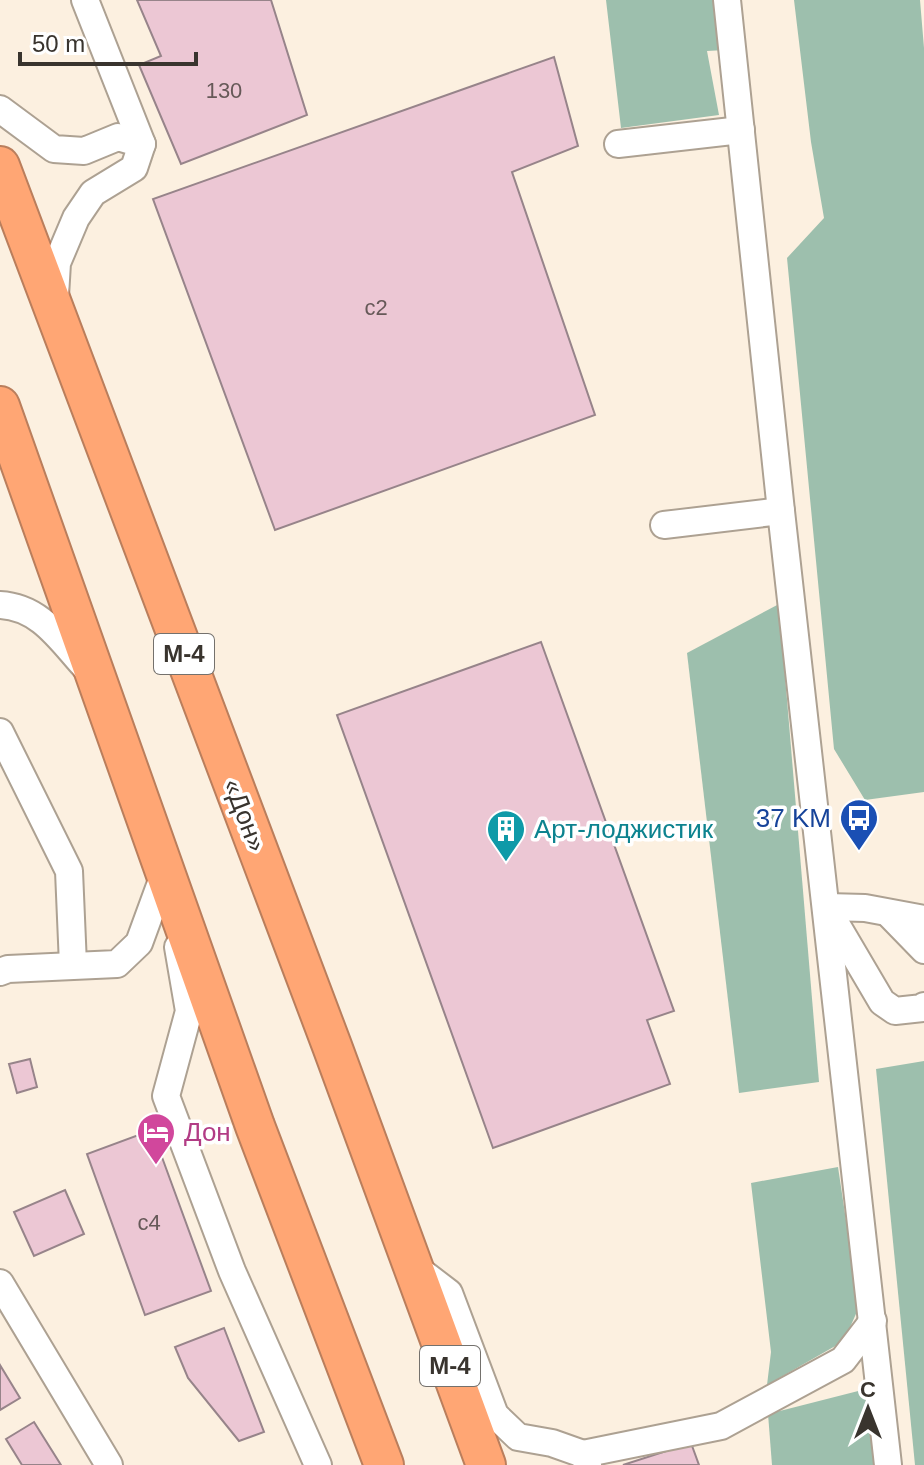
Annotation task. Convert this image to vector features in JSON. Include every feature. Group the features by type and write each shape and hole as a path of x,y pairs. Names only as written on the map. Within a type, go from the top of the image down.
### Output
{"highway":[{"name":"«Дон»","path":"0,166 415,1267 486,1465"},
{"path":"0,406 255,1126 384,1465"}],"street":[{"path":"54,309 57,263 76,218 93,193 134,168 142,144 85,0"},
{"path":"727,0 888,1465"},
{"path":"0,109 54,149 84,151 118,137 142,144"},
{"path":"618,144 741,130"},
{"path":"664,525 781,511"},
{"path":"0,605 14,606 38,616 96,678"},
{"path":"0,732 69,871 73,965"},
{"path":"3,964 117,964 139,943 165,872"},
{"path":"165,872 189,1011 166,1096 232,1271 318,1465"},
{"path":"827,907 865,908 924,919"},
{"path":"827,907 882,1002 895,1011 924,1006"},
{"path":"889,914 924,950"},
{"path":"415,1267 449,1293 495,1415 518,1437 552,1443 585,1460 721,1426 843,1360 873,1321"},
{"path":"0,1283 109,1465"}],"green space":[{"path":"606,0 719,0 725,50 707,51 719,115 621,128"},
{"path":"794,0 920,0 924,48 924,792 865,800 834,749 787,258 824,218 811,142"},
{"path":"779,604 819,1082 739,1093 687,653"},
{"path":"924,1061 924,1465 915,1465 876,1069"},
{"path":"838,1167 859,1307 844,1341 767,1385 771,1352 751,1183"},
{"path":"866,1389 876,1465 772,1465 768,1414"}],"building":[{"path":"137,0 271,0 307,115 181,164 139,65 161,56"},
{"path":"554,57 578,146 512,172 595,415 275,530 153,199"},
{"name":"Арт-лоджистик","path":"541,642 674,1011 647,1020 670,1084 493,1148 337,715"},
{"path":"30,1059 37,1087 17,1093 9,1064"},
{"path":"152,1130 211,1291 145,1315 87,1154"},
{"path":"65,1190 84,1234 34,1256 14,1212"},
{"path":"224,1328 264,1432 239,1441 188,1378 175,1347"},
{"path":"0,1365 20,1398 0,1410"},
{"path":"34,1422 61,1465 22,1465 6,1439"},
{"path":"691,1443 699,1465 623,1465"}],"place":[{"name":"37 KM","path":"859,852"},
{"name":"Арт-лоджистик","path":"506,863"},
{"name":"Дон","path":"156,1166"}]}
